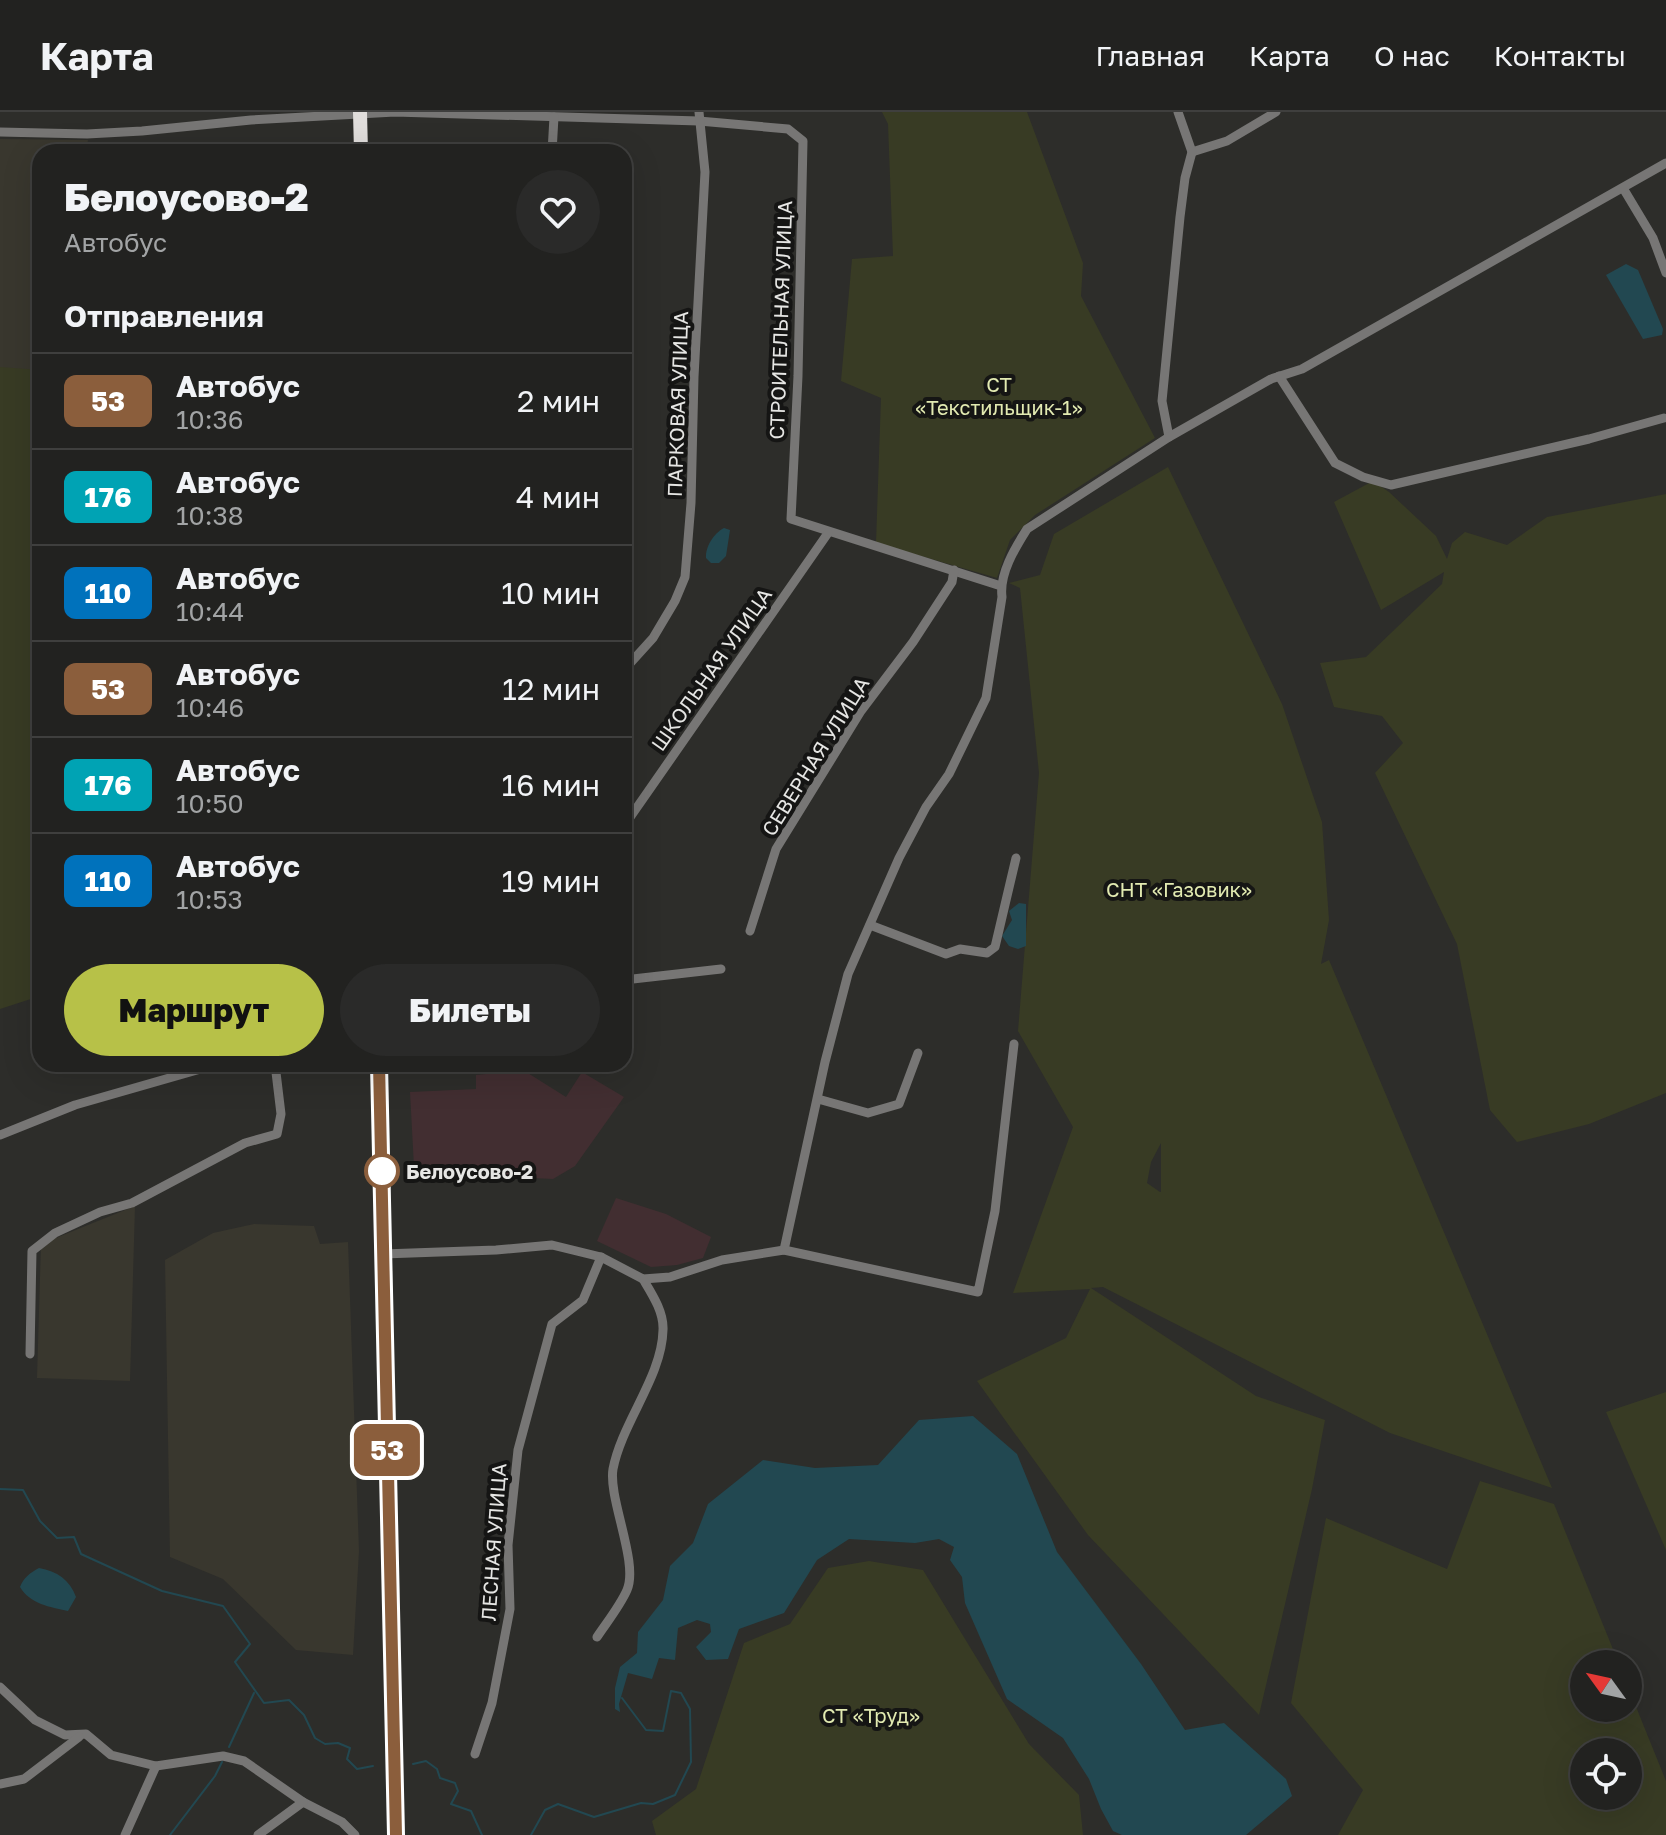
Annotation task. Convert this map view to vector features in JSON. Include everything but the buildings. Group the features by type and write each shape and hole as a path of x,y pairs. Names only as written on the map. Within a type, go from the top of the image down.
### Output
{"highway":[{"path":"360,112 361,144"},
{"path":"379,1072 396,1835"}],"street":[{"path":"0,132 87,134 142,131 360,112 554,117 699,116"},
{"path":"1169,437 1162,401 1180,217 1192,152 1178,112"},
{"path":"1192,152 1227,141 1276,112"},
{"name":"СТРОИТЕЛЬНАЯ УЛИЦА","path":"699,116 788,129 803,141 798,376 791,519 828,533"},
{"name":"ПАРКОВАЯ УЛИЦА","path":"632,661 653,638 685,577 705,172 699,116"},
{"path":"552,144 554,117"},
{"path":"784,1250 825,1062 848,974 899,858 926,807 949,774 986,698 1002,597 1001,586 1014,549 1027,529 1169,437 1279,376 1313,363 1666,163"},
{"path":"1623,188 1653,238 1665,268"},
{"path":"1279,376 1335,463 1363,477 1391,485 1589,439 1664,418"},
{"path":"828,533 1001,586"},
{"name":"ШКОЛЬНАЯ УЛИЦА","path":"632,815 828,533"},
{"name":"СЕВЕРНАЯ УЛИЦА","path":"750,931 776,849 861,711 913,642 952,582 954,570"},
{"path":"870,925 946,954 960,949 987,953 995,947 1016,858"},
{"path":"632,979 721,969"},
{"path":"383,1254 552,1245 601,1257 643,1279 670,1277 722,1260 784,1250 978,1292 995,1211 1014,1044"},
{"path":"818,1099 868,1113 899,1104 918,1053"},
{"path":"0,1135 75,1105 190,1072"},
{"path":"30,1354 32,1251 55,1233 100,1212 147,1196 245,1143 277,1134 281,1114 276,1072"},
{"name":"ЛЕСНАЯ УЛИЦА","path":"475,1754 492,1703 510,1609 508,1545 518,1450 552,1324 583,1300 601,1257"},
{"path":"597,1637 629,1588 627,1550 613,1471 636,1406 654,1370 663,1329 657,1303 643,1279"},
{"path":"0,1687 35,1720 65,1735 86,1734 111,1755 156,1766 223,1756 244,1761 303,1802 342,1822 355,1835"},
{"path":"0,1784 24,1779 72,1741 86,1734"},
{"path":"125,1835 156,1766"},
{"path":"258,1835 303,1802"}],"shaded area":[{"path":"0,139 88,140 87,144 32,144 32,371 0,369"},
{"path":"526,1072 566,1097 582,1072 624,1097 575,1166 553,1179 490,1176 482,1168 414,1167 410,1092 476,1089 476,1075"},
{"path":"616,1198 666,1214 711,1237 703,1258 677,1265 651,1267 597,1241"},
{"path":"135,1206 130,1381 37,1378 41,1244"},
{"path":"254,1224 314,1226 320,1244 348,1242 359,1551 353,1655 296,1650 223,1579 170,1557 165,1260 213,1233"}],"green space":[{"name":"СТ «Текстильщик-1»","path":"882,112 1027,112 1083,263 1081,296 1155,438 1035,515 1010,540 997,578 876,543 881,398 841,381 852,259 893,256 888,124"},
{"path":"0,367 32,369 32,999 0,1009"},
{"name":"СНТ «Газовик»","path":"1168,467 1282,704 1322,822 1329,920 1321,964 1329,960 1552,1488 1390,1433 1103,1287 1091,1288 1256,1396 1325,1420 1259,1715 1088,1535 977,1381 1066,1338 1090,1289 1013,1293 1073,1127 1018,1031 1039,773 1020,588 1009,583 1040,575 1054,534","holes":["1161,1143 1161,1192 1147,1183 1151,1162"]},
{"path":"1373,481 1436,536 1447,559 1452,543 1465,532 1507,545 1547,517 1666,494 1666,1093 1589,1124 1517,1142 1490,1110 1457,944 1375,773 1403,743 1382,716 1334,707 1320,663 1366,657 1442,584 1444,572 1381,610 1334,502"},
{"path":"1666,1392 1666,1550 1606,1412"},
{"path":"1480,1481 1554,1504 1613,1650 1570,1650 1570,1722 1642,1722 1666,1781 1666,1835 1338,1835 1363,1790 1291,1703 1326,1518 1447,1569"},
{"name":"СТ «Труд»","path":"869,1561 923,1570 1029,1744 1079,1795 1083,1835 656,1835 652,1821 696,1789 744,1643 790,1624 828,1568"}],"water":[{"path":"1626,264 1638,270 1663,329 1662,335 1643,339 1606,275"},
{"path":"724,528 730,530 726,556 719,563 711,563 706,558 707,549"},
{"path":"1019,903 1026,904 1026,946 1018,949 1009,946 1002,936 1012,920 1009,911"},
{"path":"973,1416 1017,1454 1057,1552 1141,1664 1185,1730 1224,1723 1286,1779 1292,1796 1246,1835 1122,1835 1113,1831 1089,1779 1063,1738 1007,1699 965,1603 962,1577 950,1560 954,1547 939,1539 915,1543 849,1539 817,1560 784,1613 739,1629 728,1659 706,1660 696,1647 711,1632 710,1624 697,1620 678,1628 675,1660 659,1658 652,1679 628,1673 619,1704 620,1712 615,1709 615,1688 620,1667 637,1653 638,1632 663,1600 670,1566 693,1543 708,1504 763,1460 815,1468 878,1465 919,1420"},
{"path":"39,1568 52,1571 70,1586 76,1597 68,1611 35,1601 24,1593 20,1587 23,1581"}],"waterway":[{"path":"0,1489 23,1490 40,1521 57,1538 74,1537 81,1554 162,1591 223,1606 250,1644 235,1662 264,1703 289,1700 304,1715 315,1738 325,1744 338,1743 350,1748 347,1759 357,1769 373,1766"},
{"path":"531,1835 545,1810 558,1804 594,1817 641,1803 653,1804 675,1795 691,1762 690,1709 681,1693 671,1691 663,1731 646,1730 622,1698"},
{"path":"229,1747 254,1693"},
{"path":"413,1764 426,1761 437,1769 440,1778 455,1783 458,1791 451,1804 471,1811 482,1835"},
{"path":"170,1835 215,1776 222,1762"}],"bus line":[{"name":"53","path":"379,1072 396,1835"}],"place":[{"name":"Белоусово-2","path":"382,1171"}]}
